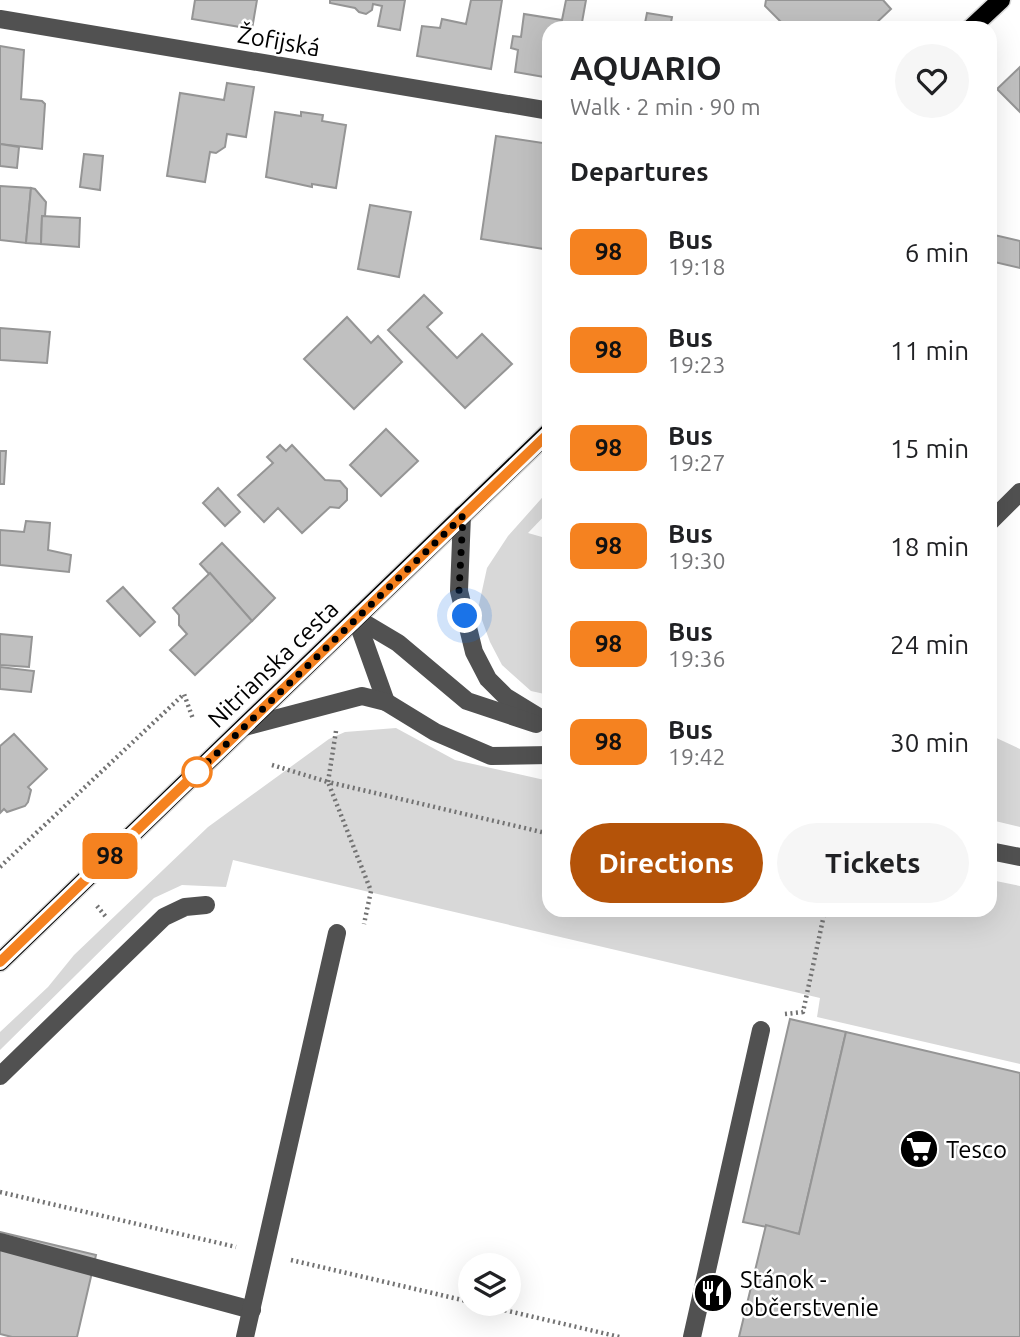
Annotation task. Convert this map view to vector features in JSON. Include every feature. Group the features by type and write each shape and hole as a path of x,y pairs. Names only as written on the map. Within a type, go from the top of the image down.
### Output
{"main road":[{"path":"978,21 1001,0"},
{"name":"Nitrianska cesta","path":"0,962 542,440"}],"street":[{"name":"Žofijská","path":"0,19 542,110"},
{"path":"997,515 1020,492"},
{"path":"463,516 459,591 474,652 488,679 506,697 542,721"},
{"path":"356,618 386,702"},
{"path":"356,618 398,643 467,701 542,724"},
{"path":"244,727 362,696 386,702 435,732 491,756 542,755"},
{"path":"997,852 1020,857"},
{"path":"0,1076 164,916 185,907 206,905"},
{"path":"245,1337 337,933"},
{"path":"692,1337 761,1030"},
{"path":"0,1242 252,1310"}],"path":[{"path":"0,867 184,694 193,719"},
{"path":"337,726 328,782 371,891 363,927"},
{"path":"272,765 328,782 542,832"},
{"path":"785,1014 803,1012 823,917"},
{"path":"0,1192 237,1248"},
{"path":"288,1259 458,1299"},
{"path":"521,1314 620,1337"}],"shaded area":[{"path":"542,498 542,518 528,533 542,537 542,693 531,691 502,665 478,609 487,568 508,536"},
{"path":"396,728 455,760 542,779 542,917 997,917 997,881 1020,886 1020,1064 817,1017 820,998 233,860 226,887 182,885 154,898 0,1050 0,1032 48,987 74,955 208,827 329,739 345,732"},
{"path":"997,738 1020,749 1020,827 997,821"}],"building":[{"path":"195,0 257,0 252,29 192,19"},
{"path":"330,0 405,0 400,30 378,26 382,6 373,4 372,10 366,14 355,8 330,3"},
{"path":"471,0 502,0 491,69 417,56 422,26 440,28 442,19 466,24"},
{"path":"566,0 586,0 582,21 542,21 542,77 515,72 518,50 511,48 513,36 521,37 524,14 562,20"},
{"path":"766,0 883,0 891,9 878,21 780,21 765,6"},
{"path":"647,13 672,17 671,21 645,21"},
{"path":"0,46 24,50 21,99 42,101 45,104 42,149 0,144"},
{"path":"1020,67 1020,112 997,89"},
{"path":"227,83 254,87 246,137 227,134 225,147 216,153 210,152 205,182 167,176 180,93 224,100"},
{"path":"275,112 301,116 301,112 323,115 322,121 346,125 336,188 312,184 312,187 266,177"},
{"path":"496,136 542,143 542,249 481,239"},
{"path":"0,144 19,147 17,168 0,166"},
{"path":"84,154 103,156 100,190 80,187"},
{"path":"0,186 31,188 26,243 0,240"},
{"path":"31,188 46,202 45,216 42,216 41,244 26,243"},
{"path":"370,205 411,212 399,277 358,269"},
{"path":"42,216 80,218 79,247 41,244"},
{"path":"997,236 1020,241 1020,268 997,263"},
{"path":"424,295 442,313 427,327 457,358 482,334 512,364 465,408 388,330"},
{"path":"347,317 371,343 378,336 402,362 354,409 304,359"},
{"path":"0,328 50,332 47,363 0,360"},
{"path":"386,429 418,461 381,496 350,465"},
{"path":"280,445 286,451 292,445 325,480 340,481 347,489 347,500 339,508 330,507 302,533 278,508 264,522 238,495 273,463 267,457"},
{"path":"0,451 6,451 4,484 0,484"},
{"path":"218,488 240,512 225,526 203,503"},
{"path":"26,521 50,523 48,550 71,555 69,572 0,565 0,530 24,532"},
{"path":"222,543 275,598 252,621 200,564"},
{"path":"210,573 252,621 195,675 170,650 187,634 179,625 179,615 173,608"},
{"path":"123,587 155,622 140,636 107,601"},
{"path":"0,634 32,637 29,667 0,665"},
{"path":"0,667 34,671 31,692 0,689"},
{"path":"14,734 47,769 28,787 31,790 25,806 7,812 4,809 0,813 0,746"},
{"path":"790,1019 846,1032 799,1234 743,1222"},
{"name":"Tesco","path":"846,1032 1020,1073 1020,1337 739,1337 766,1225 799,1234"},
{"path":"0,1232 96,1255 77,1337 12,1337 0,1334"}],"bus line":[{"name":"98","path":"0,962 542,440"}],"place":[{"name":"Tesco","path":"919,1149"},
{"name":"Stánok - občerstvenie","path":"713,1293"}],"route":[{"path":"197,772 189,780 463,516 459,591 465,616"}]}
